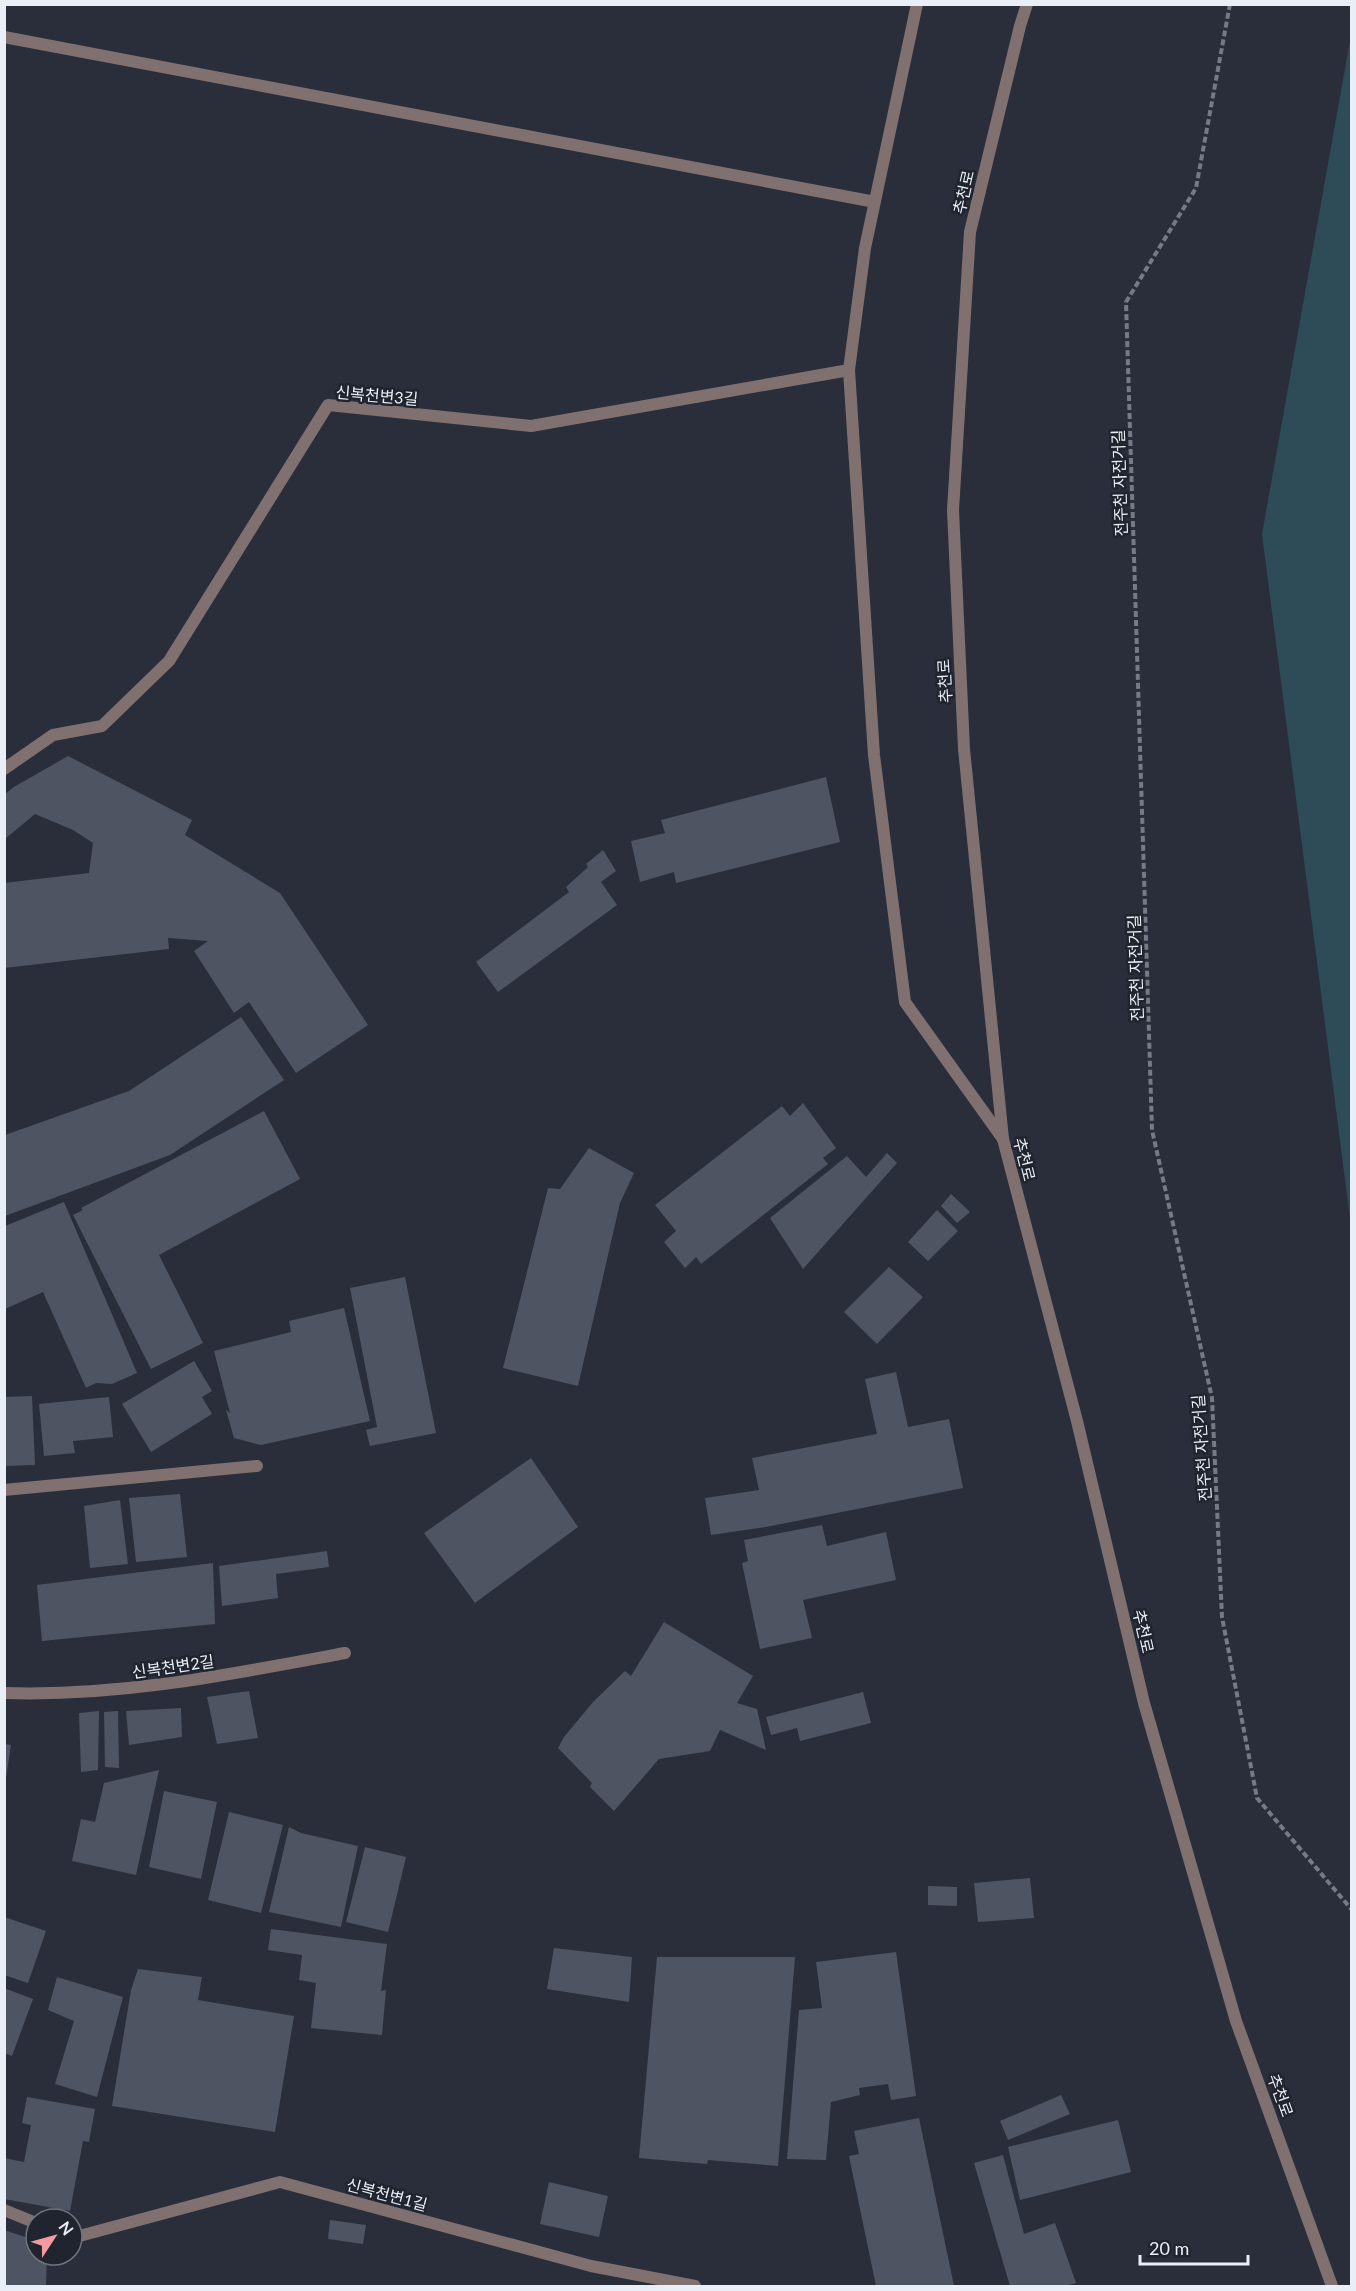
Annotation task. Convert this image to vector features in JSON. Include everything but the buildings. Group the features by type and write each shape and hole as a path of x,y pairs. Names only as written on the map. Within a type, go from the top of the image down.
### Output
{"street":[{"path":"917,4 865,248 849,370 874,755 905,1002 1003,1139"},
{"name":"추천로","path":"1027,4 970,232 953,510 964,749 1003,1139 1077,1420 1144,1703 1236,2021 1332,2286"},
{"path":"4,37 875,202"},
{"name":"신복천변3길","path":"4,769 53,735 102,726 169,661 328,405 531,426 849,370"},
{"path":"4,1490 257,1466"},
{"name":"신복천변2길","path":"4,1693 38,1694 114,1690 216,1677 345,1653"},
{"name":"신복천변1길","path":"84,2235 280,2182 591,2266 695,2286"},
{"path":"4,2210 24,2218"}],"path":[{"name":"전주천 자전거길","path":"1230,4 1196,188 1126,302 1152,1130 1212,1398 1222,1617 1257,1798 1352,1910"}],"water":[{"path":"1352,35 1351,1226 1262,534"}]}
